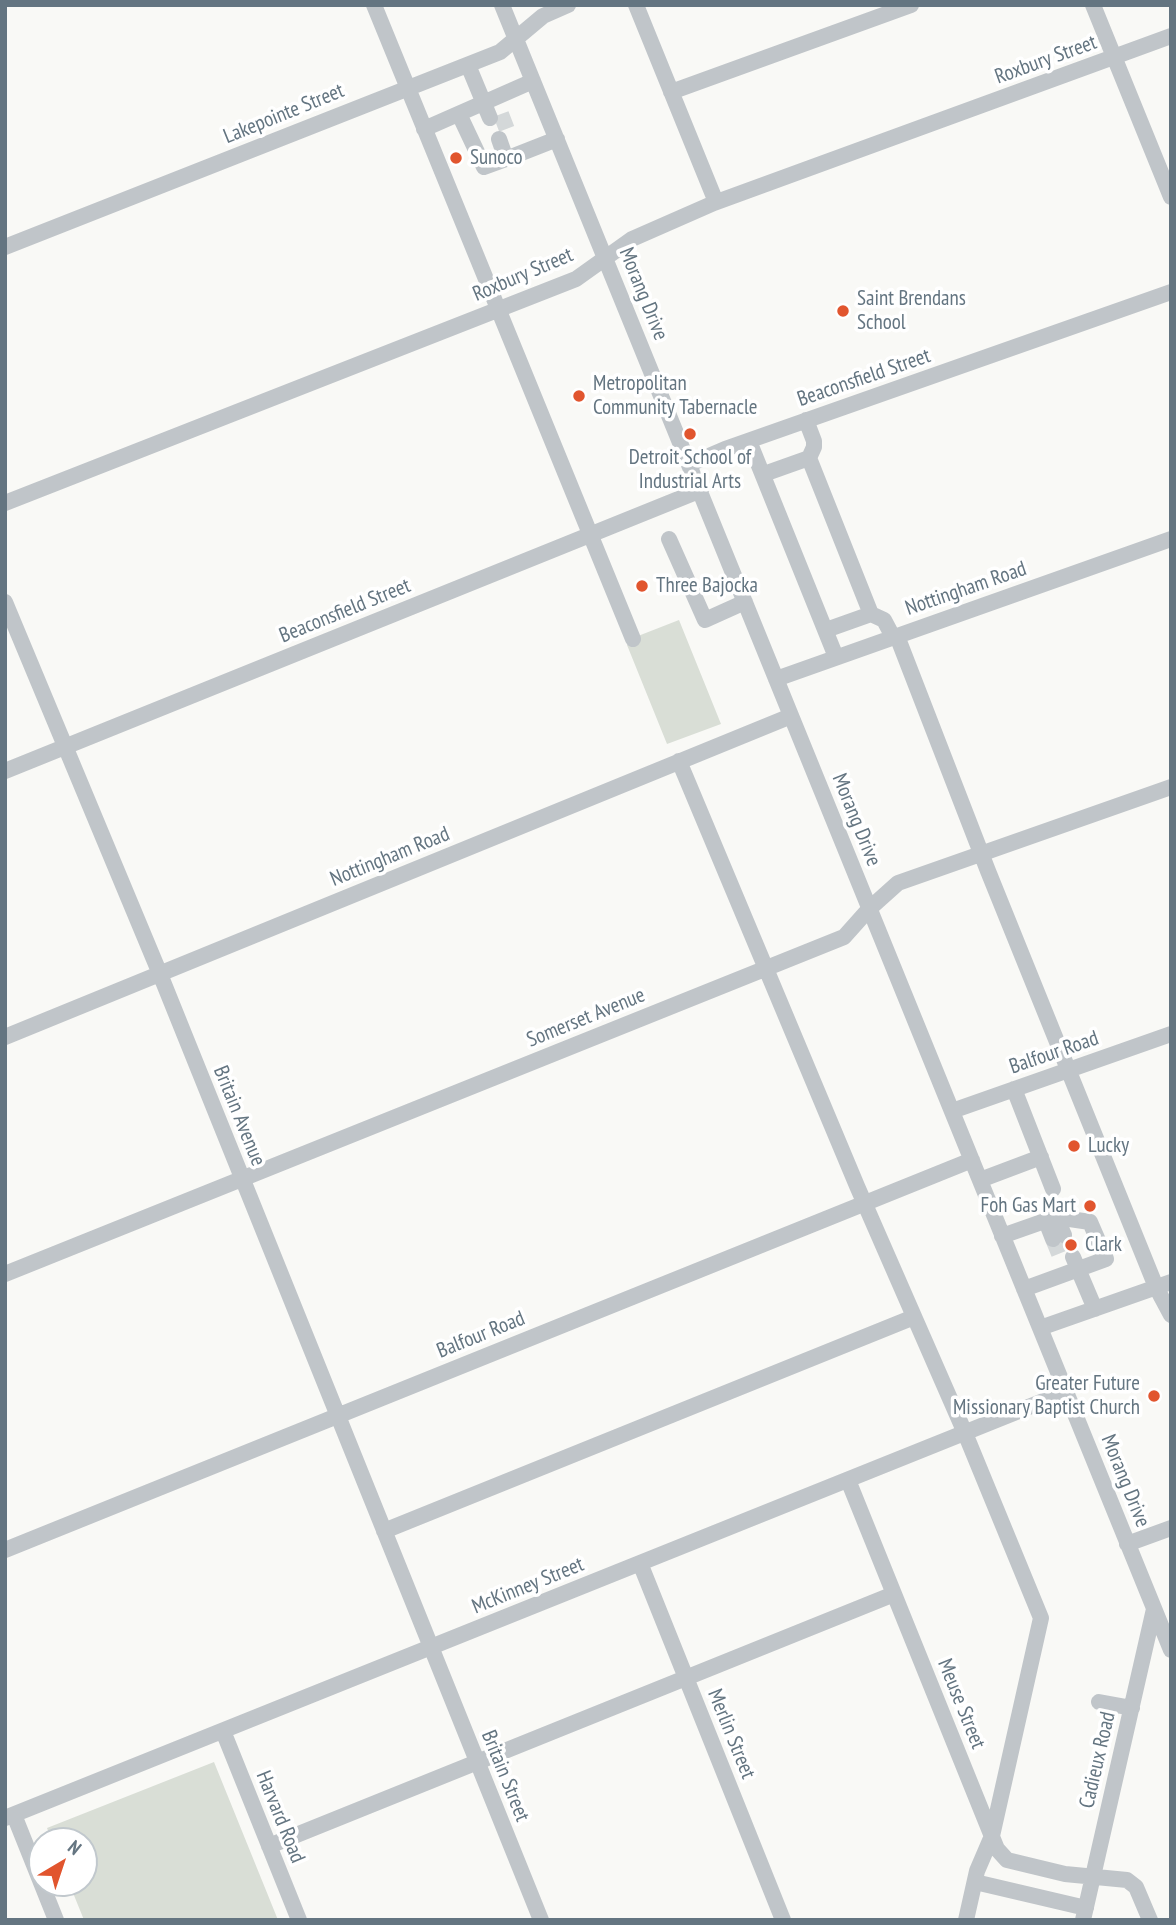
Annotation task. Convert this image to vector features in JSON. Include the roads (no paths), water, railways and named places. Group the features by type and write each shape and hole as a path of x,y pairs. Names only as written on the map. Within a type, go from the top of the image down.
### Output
{"street":[{"path":"374,5 633,639"},
{"name":"Morang Drive","path":"502,5 1171,1650"},
{"name":"Lakepointe Street","path":"5,247 500,52 543,16 568,5"},
{"path":"636,5 716,202"},
{"path":"671,92 911,5"},
{"path":"1093,5 1171,197"},
{"name":"Roxbury Street","path":"5,503 576,278 632,239 716,202 1171,36"},
{"path":"468,65 493,108"},
{"path":"424,129 459,114 493,108 533,81"},
{"path":"459,114 484,167 557,139"},
{"path":"504,137 511,157"},
{"name":"Beaconsfield Street","path":"690,464 749,440 1171,292"},
{"path":"764,474 809,458 814,441 807,420"},
{"path":"749,440 836,657"},
{"path":"809,458 871,614 884,620 895,636 1069,1070 1164,1285 1171,1315"},
{"name":"Beaconsfield Street","path":"5,771 701,490"},
{"path":"669,539 705,620 745,602"},
{"name":"Nottingham Road","path":"776,679 1171,539"},
{"name":"Britain Avenue","path":"5,601 160,974 431,1647"},
{"path":"826,630 871,614"},
{"name":"Nottingham Road","path":"5,1037 790,716"},
{"path":"679,761 1041,1618 992,1836 975,1882 966,1920"},
{"name":"Somerset Avenue","path":"5,1274 844,937 869,909 898,883 1171,787"},
{"name":"Balfour Road","path":"952,1111 1171,1034"},
{"path":"1014,1089 1053,1189"},
{"path":"980,1180 1041,1157"},
{"name":"Balfour Road","path":"5,1550 972,1160"},
{"path":"1051,1219 1058,1237"},
{"path":"1002,1236 1051,1219 1090,1222 1106,1259 1070,1265 1024,1289"},
{"path":"1070,1265 1095,1309"},
{"path":"1040,1328 1164,1285"},
{"path":"384,1531 914,1317"},
{"name":"McKinney Street","path":"9,1817 1066,1392"},
{"name":"Meuse Street","path":"848,1479 997,1849 1007,1860 1065,1874 1127,1880 1136,1887 1150,1920"},
{"path":"1128,1544 1171,1528"},
{"name":"Merlin Street","path":"640,1563 783,1920"},
{"path":"269,1846 894,1594"},
{"name":"Cadieux Road","path":"1085,1914 1154,1609"},
{"name":"Britain Street","path":"431,1647 541,1920"},
{"path":"1099,1702 1132,1709"},
{"name":"Harvard Road","path":"223,1731 299,1920"},
{"path":"9,1817 56,1920"},
{"path":"975,1882 1085,1914"}],"tunnel":[{"path":"501,114 509,135"},
{"path":"1053,1239 1062,1261"}],"place":[{"name":"Sunoco","path":"456,158"},
{"name":"Saint Brendans School","path":"843,311"},
{"name":"Metropolitan Community Tabernacle","path":"579,396"},
{"name":"Detroit School of Industrial Arts","path":"690,434"},
{"name":"Three Bajocka","path":"642,586"},
{"name":"Lucky","path":"1074,1146"},
{"name":"Foh Gas Mart","path":"1090,1206"},
{"name":"Clark","path":"1071,1245"},
{"name":"Greater Future Missionary Baptist Church","path":"1154,1396"}]}
